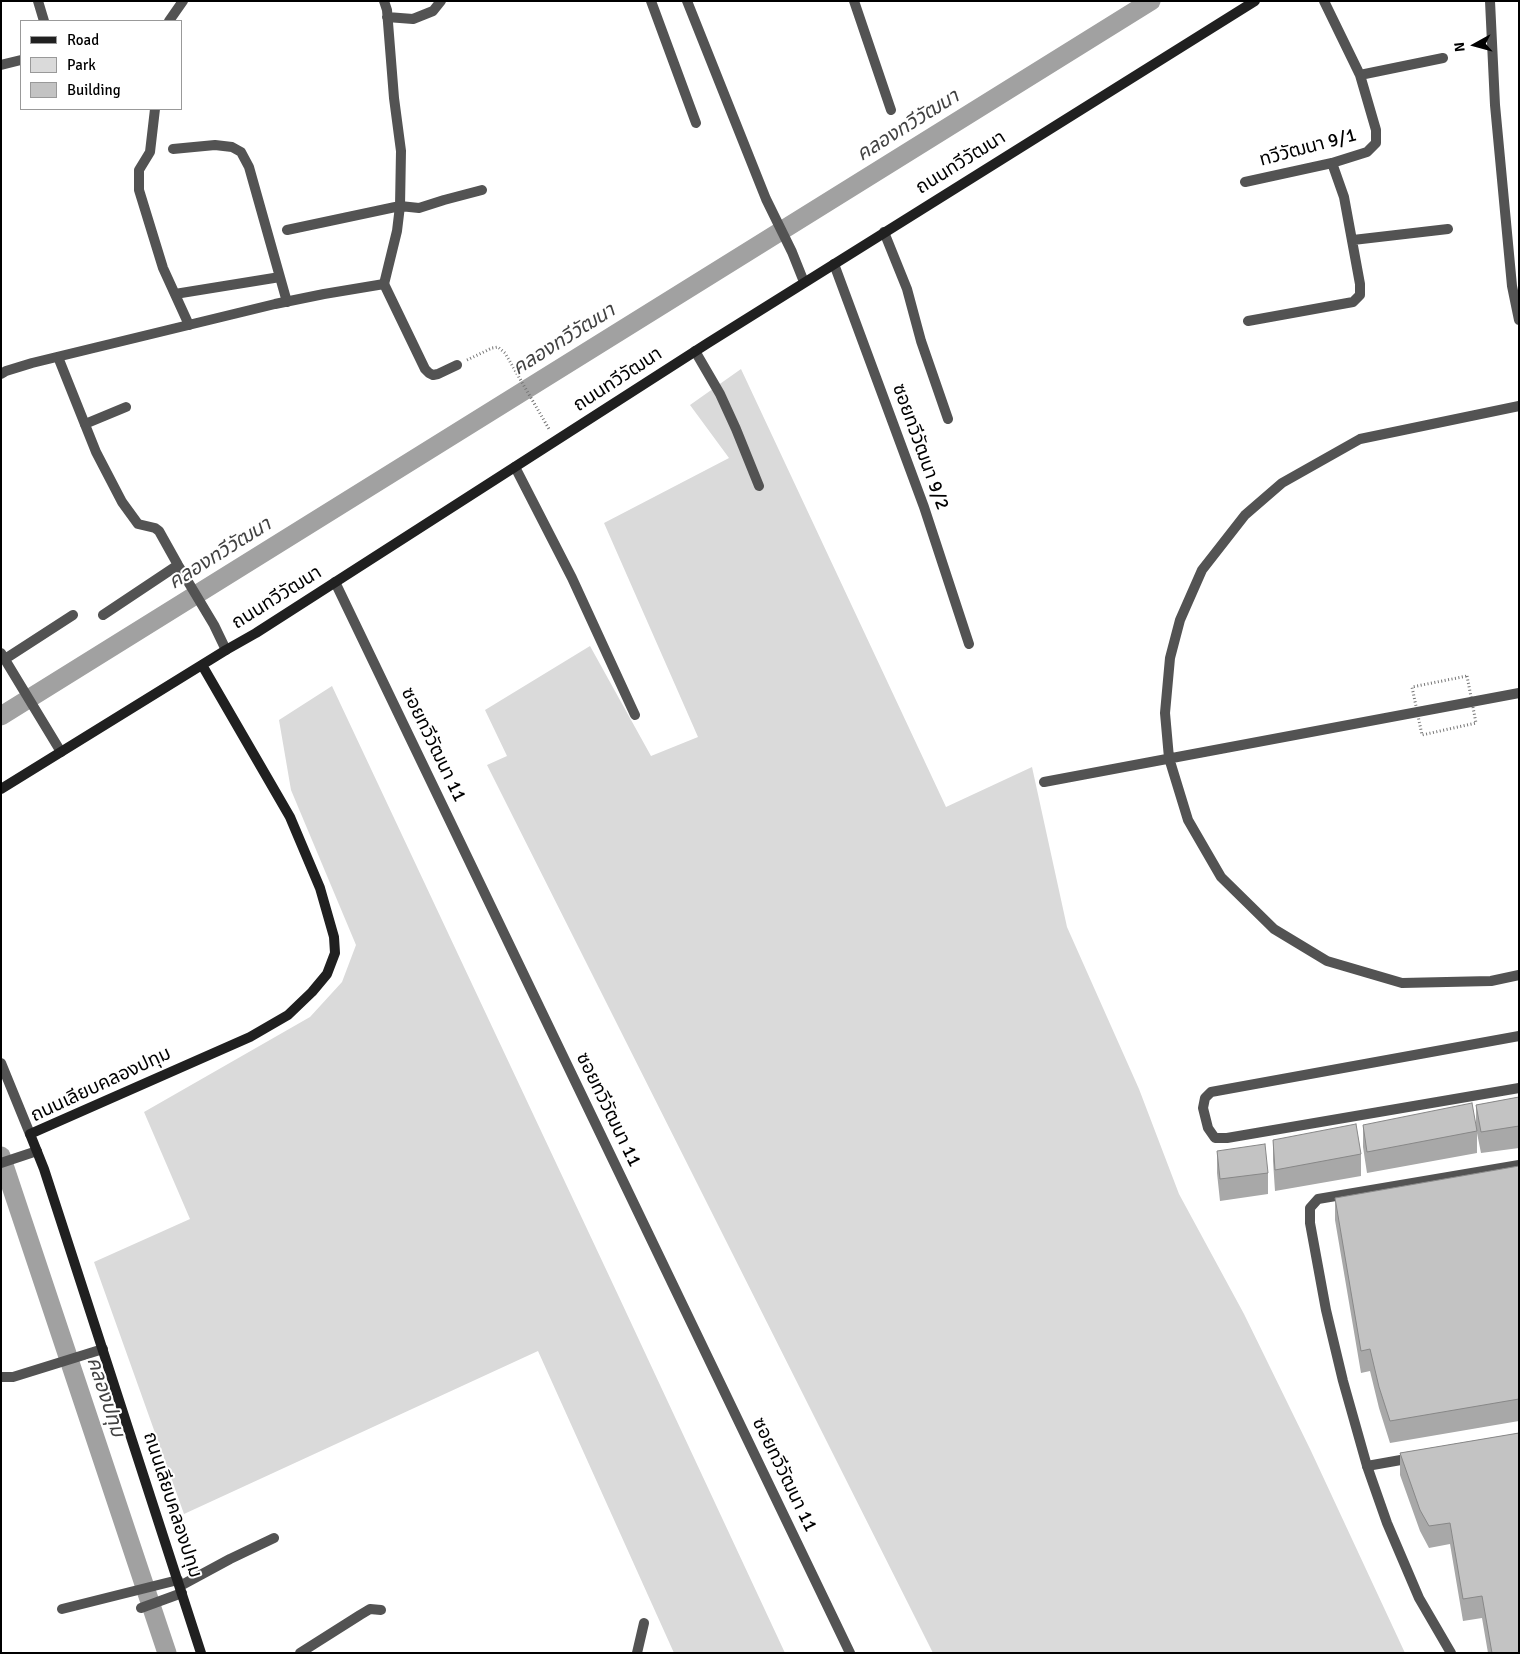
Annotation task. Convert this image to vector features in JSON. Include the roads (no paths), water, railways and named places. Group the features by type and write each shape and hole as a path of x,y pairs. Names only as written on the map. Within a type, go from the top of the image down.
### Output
{"main road":[{"name":"ถนนทวีวัฒนา","path":"1,789 256,633 804,282 1255,1"},
{"name":"ถนนเลียบคลองปทุม","path":"201,1653 98,1351 44,1169 33,1152 30,1134 250,1037 288,1015 312,992 327,974 335,953 334,937 320,888 290,817 202,665"}],"street":[{"path":"38,1 44,20"},
{"path":"170,20 184,1"},
{"path":"384,1 388,17 394,98 401,152 400,206 397,231 384,284 425,369 433,375 457,365"},
{"path":"388,17 412,20 433,12 441,1"},
{"path":"651,1 696,123"},
{"path":"687,1 766,199 792,252 804,282"},
{"path":"854,1 891,110"},
{"name":"ทวีวัฒนา 9/1","path":"1245,182 1332,163 1367,152 1376,143 1376,130 1360,75 1324,1"},
{"path":"1490,1 1495,105 1512,286 1519,320"},
{"path":"1360,75 1443,58"},
{"path":"1,65 20,60"},
{"path":"156,110 150,152 139,170 139,190 162,268 189,325"},
{"path":"173,149 215,145 232,147 240,152 250,167 287,302"},
{"path":"1248,321 1353,302 1360,295 1353,240 1344,198 1332,163"},
{"path":"287,230 400,206 419,208 482,190"},
{"path":"1353,240 1448,229"},
{"path":"884,232 907,289 921,341 948,419"},
{"name":"ซอยทวีวัฒนา 9/2","path":"834,264 924,506 970,644"},
{"path":"174,294 280,277"},
{"path":"1,374 58,357 189,325 324,294 384,284"},
{"path":"695,351 720,394 759,486"},
{"path":"58,357 96,452 122,502 138,524 155,528 159,531 214,625 226,650"},
{"path":"1519,406 1360,439 1282,483 1245,515 1202,570 1180,620 1170,658 1165,713 1169,758 1188,820 1221,877 1274,929 1327,962 1402,983 1491,981 1519,975"},
{"path":"85,424 126,407"},
{"path":"515,467 572,578 635,715"},
{"path":"103,614 178,565"},
{"name":"ซอยทวีวัฒนา 11","path":"335,582 850,1653"},
{"path":"61,752 3,656 73,615"},
{"path":"1044,782 1519,693"},
{"path":"1519,1036 1211,1092 1205,1098 1203,1108 1208,1128 1215,1138 1227,1138 1519,1088"},
{"path":"1,1063 30,1134"},
{"path":"1,1163 33,1152"},
{"path":"1451,1653 1419,1598 1387,1523 1367,1466 1343,1381 1326,1310 1310,1222 1310,1208 1318,1199 1519,1164"},
{"path":"1,1377 13,1377 98,1351"},
{"path":"1367,1466 1424,1456"},
{"path":"62,1609 136,1590 177,1585 274,1538"},
{"path":"141,1608 170,1597 177,1585"},
{"path":"300,1653 370,1609 381,1610"},
{"path":"637,1653 644,1623"}],"waterway":[{"name":"คลองทวีวัฒนา","path":"1,716 1151,1"},
{"name":"คลองปทุม","path":"1,1156 167,1653"}]}
